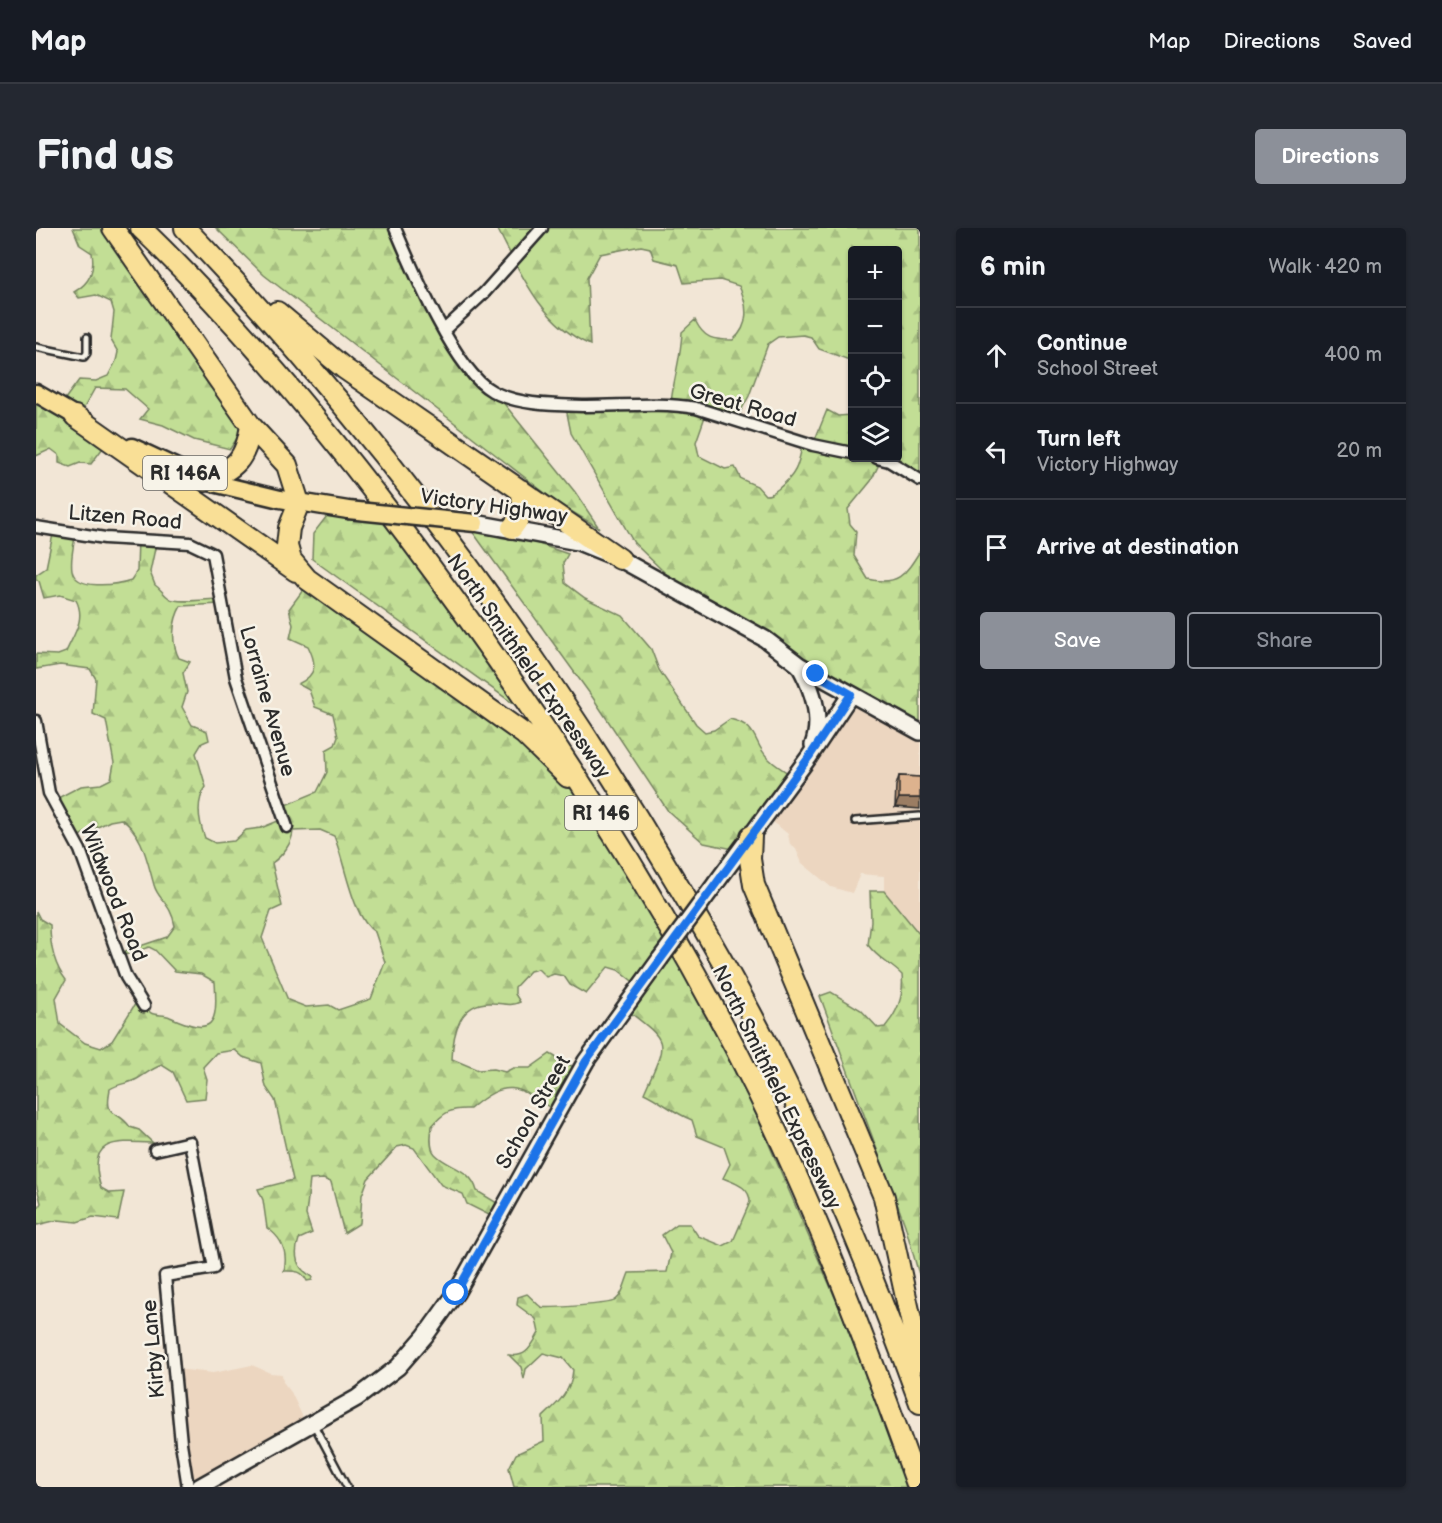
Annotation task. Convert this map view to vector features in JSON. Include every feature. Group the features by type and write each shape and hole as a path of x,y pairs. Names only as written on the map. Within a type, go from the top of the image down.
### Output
{"highway":[{"path":"113,228 251,426 286,465 299,503 289,528 286,546 291,560 307,579"},
{"name":"North Smithfield Expressway","path":"141,228 227,316 364,477 517,685 615,835 682,949 763,1104 830,1254 869,1351 918,1487"},
{"name":"North Smithfield Expressway","path":"185,228 227,273 381,452 489,595 593,746 641,821 719,955 772,1054 854,1236 920,1403"},
{"path":"227,273 345,369 620,559"},
{"path":"75,416 524,734 574,784 615,835"},
{"path":"205,481 239,462 248,446 251,426"},
{"path":"512,528 520,518 524,506 521,490"},
{"path":"751,836 750,859 754,885 884,1197 920,1361"}],"main road":[{"name":"Victory Highway","path":"36,393 159,461 205,481 299,503 476,523"}],"street":[{"name":"Great Road","path":"395,228 407,259 444,330 465,364 495,393 525,402 585,406 678,405 696,408 813,446 848,452"},
{"path":"444,330 484,293 542,228"},
{"path":"892,462 920,480"},
{"name":"Victory Highway","path":"476,523 579,542 620,559 765,639 799,665 920,732"},
{"name":"Litzen Road","path":"36,527 105,538 190,543 209,551"},
{"name":"Lorraine Avenue","path":"209,551 216,563 217,587 236,678 287,827"},
{"path":"799,665 814,700 817,723 809,757"},
{"name":"School Street","path":"199,1487 357,1398 398,1368 425,1336 456,1293 586,1061 809,757 851,694"},
{"name":"Wildwood Road","path":"36,721 49,793 80,850 126,977 144,1006"},
{"path":"36,795 49,793"},
{"name":"Kirby Lane","path":"155,1150 190,1142 214,1268 165,1276 181,1443 188,1487"}],"lane":[{"path":"36,347 84,357 87,353 87,337"},
{"path":"855,821 920,816"},
{"path":"313,1423 347,1487"}],"shaded area":[{"path":"849,694 920,732 920,935 884,891 884,876 860,874 852,893 831,887 802,863 795,847 790,844 788,834 767,817"},
{"path":"252,1365 270,1373 282,1374 283,1382 291,1392 306,1424 188,1487 176,1369 213,1373"}],"green space":[{"path":"73,228 114,228 243,429 230,449 194,440 163,425 140,419 148,409 125,389 95,388 80,415 108,441 91,464 80,463 70,467 59,463 59,455 51,449 36,456 36,391 62,403 79,380 96,381 108,376 118,352 111,340 114,312 111,302 96,295 79,298 74,292 88,280 92,271 93,259 92,253 80,245"},
{"path":"216,228 395,228 466,364 494,391 575,492 599,528 559,504 264,275"},
{"path":"497,228 920,228 920,478 890,462 902,462 902,246 848,246 848,360 819,349 811,337 803,335 778,337 768,344 749,396 737,418 707,411 696,442 699,456 725,469 735,467 741,479 757,486 765,495 771,494 793,474 803,442 814,442 827,410 838,416 848,415 848,462 880,462 871,481 848,509 850,524 856,531 854,556 868,579 887,581 900,577 920,551 920,732 692,599 634,543 571,433 567,413 580,404 671,402 682,332 695,320 706,335 720,340 733,340 739,334 746,315 739,286 720,280 684,283 678,265 654,259 650,248 641,246 600,254 587,278 590,345 573,336 558,324 534,296"},
{"path":"330,512 391,518 518,707 312,559 313,534"},
{"path":"54,529 76,532 72,570 80,581 97,585 131,580 137,571 138,538 157,539 150,572 155,585 173,600 218,599 220,604 181,606 174,632 176,652 179,658 190,662 183,673 187,692 182,707 192,725 207,731 209,740 202,743 196,753 206,787 200,799 199,812 205,838 215,843 234,841 246,830 261,828 283,819 283,806 317,792 327,772 326,750 335,745 338,737 333,714 315,707 309,690 298,684 312,673 313,658 308,646 290,638 293,625 289,609 306,586 498,718 568,778 603,817 730,1054 840,1309 908,1487 514,1487 509,1468 516,1454 544,1441 543,1417 567,1391 573,1370 563,1358 543,1353 526,1369 524,1379 521,1367 509,1355 524,1353 539,1333 536,1319 517,1305 518,1297 527,1294 541,1307 590,1305 614,1301 622,1292 629,1273 667,1272 671,1253 662,1235 677,1224 690,1224 698,1236 723,1246 733,1241 750,1202 745,1189 723,1178 730,1164 724,1147 697,1136 692,1120 644,1093 658,1062 661,1051 660,1043 650,1028 623,1007 636,984 618,970 608,967 586,994 570,985 564,976 554,974 546,977 538,969 530,971 515,987 515,994 520,1002 510,1005 481,1004 472,1007 460,1020 454,1039 452,1059 478,1070 493,1069 505,1072 513,1068 530,1068 550,1054 579,1070 555,1111 522,1091 504,1089 494,1092 470,1109 448,1112 432,1126 431,1141 435,1154 470,1177 477,1191 502,1206 495,1218 467,1204 463,1194 441,1185 414,1148 406,1145 397,1147 368,1179 362,1195 360,1223 344,1233 331,1182 323,1179 310,1180 306,1215 312,1233 299,1239 296,1256 303,1270 313,1277 312,1280 307,1281 300,1273 284,1271 283,1247 277,1236 267,1228 263,1200 258,1189 293,1180 275,1100 266,1087 261,1063 243,1057 235,1050 216,1053 203,1067 207,1079 205,1098 186,1100 173,1072 162,1065 134,1081 110,1089 110,1110 153,1143 115,1143 106,1146 100,1152 97,1172 101,1188 110,1193 124,1192 118,1220 93,1217 77,1222 58,1220 37,1225 36,1212 41,1203 36,1184 36,911 40,919 50,925 53,954 66,980 56,998 60,1024 85,1043 101,1048 112,1041 137,1001 153,1014 168,1016 196,1026 204,1026 214,1017 216,997 215,982 201,974 175,971 155,950 149,947 122,956 119,953 167,937 175,926 171,912 156,890 143,848 128,825 121,819 110,821 77,837 54,800 81,786 101,784 111,779 114,763 106,720 93,714 96,679 90,669 60,665 36,669 36,654 58,655 66,652 75,633 80,614 76,600 60,595 44,598 36,575 46,568","holes":["320,830 334,836 360,915 375,932 385,962 371,999 338,1010 329,1005 306,1007 288,1000 262,938 271,911 282,906 272,863 286,849 293,831"]},
{"path":"472,531 527,540 568,554 563,563 565,583 585,598 623,616 651,649 659,670 696,724 705,732 714,730 730,719 740,722 751,731 769,759 793,776 738,850 704,843 668,811 593,698"},
{"path":"870,891 884,891 920,935 920,1278 905,1225 820,996 831,992 861,1010 878,1028 885,1027 897,1009 901,996 902,975 868,945 871,921"}],"building":[{"path":"899,776 920,777 920,798 899,798"}],"route":[{"path":"456,1293 586,1061 638,987 809,757 851,694 816,674"}]}
